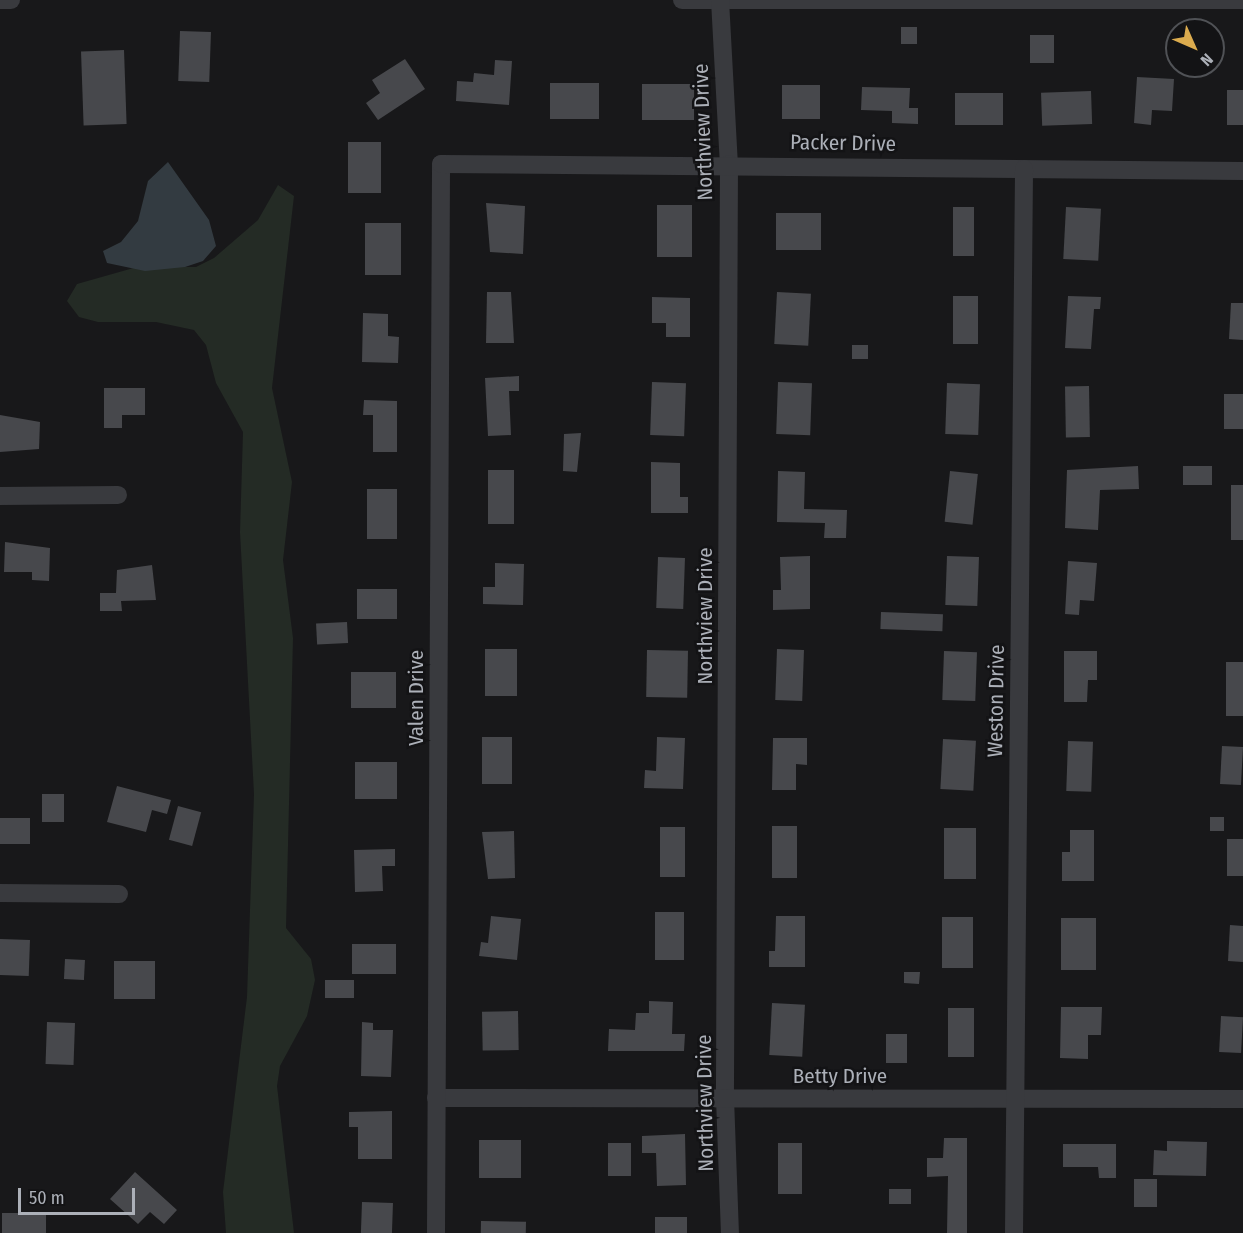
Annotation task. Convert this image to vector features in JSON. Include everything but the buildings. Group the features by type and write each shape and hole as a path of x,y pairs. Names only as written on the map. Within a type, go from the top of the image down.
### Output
{"street":[{"path":"0,0 11,0"},
{"path":"682,0 1243,0"},
{"name":"Northview Drive","path":"720,0 729,164 725,1098 730,1233"},
{"name":"Packer Drive","path":"441,164 729,164 1243,171"},
{"name":"Valen Drive","path":"436,1233 441,164"},
{"name":"Weston Drive","path":"1014,1233 1024,169"},
{"path":"0,496 118,495"},
{"path":"0,893 119,894"},
{"name":"Betty Drive","path":"436,1098 1243,1099"}],"shaded area":[{"path":"168,162 209,220 216,246 203,261 185,267 145,271 107,263 103,251 121,242 138,221 148,181"},
{"path":"278,185 294,196 272,388 292,482 283,560 293,638 286,928 311,959 315,980 307,1016 280,1066 277,1086 294,1233 226,1233 223,1192 247,997 254,794 240,532 243,432 216,383 206,345 194,330 156,322 98,322 79,317 67,301 77,284 137,267 196,267 214,258 258,220"}]}
